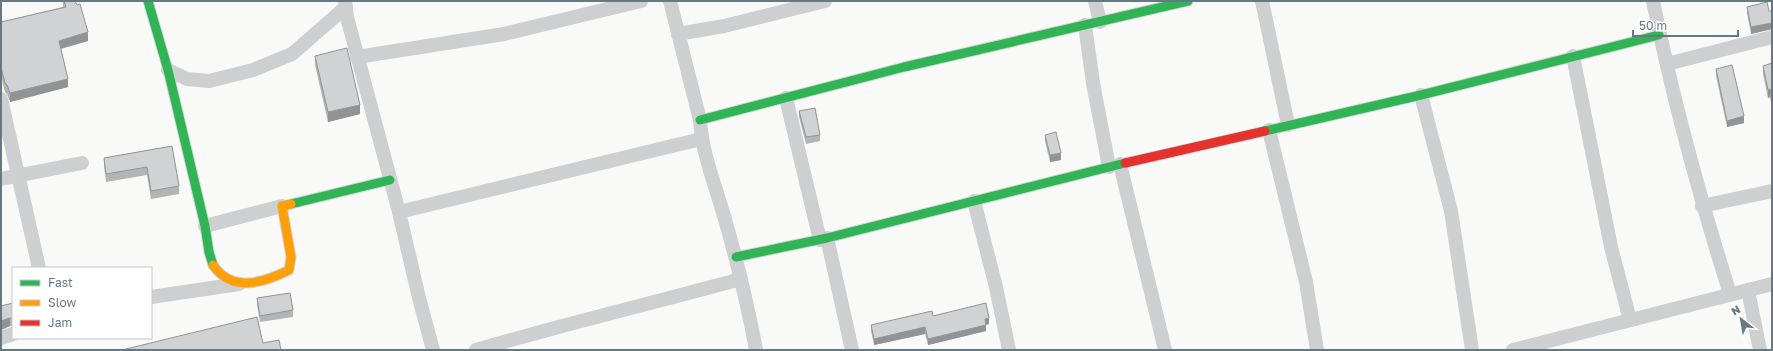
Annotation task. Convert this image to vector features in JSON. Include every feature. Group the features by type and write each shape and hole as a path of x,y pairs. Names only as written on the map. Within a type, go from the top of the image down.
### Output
{"street":[{"path":"148,1 168,70 213,265 224,277 240,284"},
{"path":"357,57 504,34 641,1"},
{"path":"670,1 700,120 701,139 736,258 756,350"},
{"path":"678,34 724,26 825,1"},
{"path":"1095,1 1100,22"},
{"path":"700,120 904,67 1188,1"},
{"path":"1262,1 1288,125"},
{"path":"1652,1 1659,35 1702,206 1730,294"},
{"path":"168,70 187,79 209,81 253,70 292,54 345,4"},
{"path":"345,4 357,57 399,212 419,298 434,350"},
{"path":"1086,25 1093,84 1165,350"},
{"path":"736,258 824,239 1115,166 1421,95 1659,35"},
{"path":"1667,64 1772,37"},
{"path":"1573,56 1611,247 1630,320"},
{"path":"1421,95 1451,211 1472,350"},
{"path":"786,98 852,350"},
{"path":"1,99 39,267"},
{"path":"1269,130 1306,282 1317,350"},
{"path":"399,212 701,139"},
{"path":"1,179 82,163"},
{"path":"205,226 390,180"},
{"path":"1702,206 1772,191"},
{"path":"974,201 996,288 1009,350"},
{"path":"152,297 260,281 275,277 289,270 292,258 282,218 282,206"},
{"path":"476,350 560,326 741,279"},
{"path":"1513,350 1772,284"},
{"path":"1748,290 1760,350"},
{"path":"1,338 12,334"}],"building":[{"path":"64,1 75,1 77,5 80,4 88,32 59,41 68,79 10,93 5,83 1,68 1,22 66,7"},
{"path":"1767,2 1769,11 1772,11 1772,23 1751,27 1747,7"},
{"path":"347,48 360,105 328,112 315,56"},
{"path":"1772,63 1772,100 1770,89 1768,90 1763,66"},
{"path":"1732,65 1744,116 1727,121 1716,69"},
{"path":"815,108 820,135 806,137 799,111"},
{"path":"1056,132 1061,153 1050,155 1045,135"},
{"path":"172,146 179,186 151,191 147,167 106,174 104,158"},
{"path":"290,293 293,310 260,316 257,298"},
{"path":"12,303 12,318 1,321 1,306"},
{"path":"986,303 989,318 985,319 986,325 928,339 925,327 874,339 871,325 932,311 933,316"},
{"path":"257,317 263,343 279,340 281,350 122,350"}],"traffic: fast":[{"path":"148,1 168,70 213,265"},
{"path":"700,120 904,67 1188,1"},
{"path":"1265,131 1421,95 1659,35"},
{"path":"736,257 827,238 1125,163"},
{"path":"291,204 390,180"}],"traffic: slow":[{"path":"213,265 221,274 229,279 248,283 269,279 289,270 291,257 282,206 291,204"}],"traffic: jam":[{"path":"1125,163 1265,131"}]}
